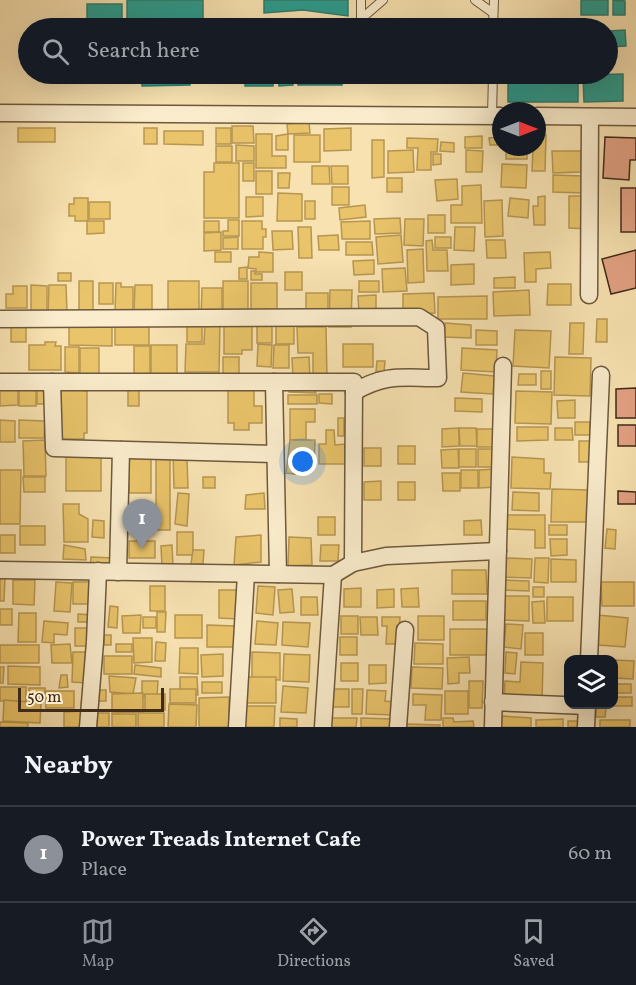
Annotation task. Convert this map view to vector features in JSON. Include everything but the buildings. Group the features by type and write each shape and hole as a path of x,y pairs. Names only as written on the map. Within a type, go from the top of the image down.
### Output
{"street":[{"path":"0,113 492,116"},
{"path":"546,116 636,117"},
{"path":"589,295 590,117"},
{"path":"0,319 419,316 436,328 438,378 390,377 372,381 354,392"},
{"path":"492,727 503,366"},
{"path":"589,655 600,375"},
{"path":"0,382 354,382 353,563"},
{"path":"52,382 54,448 275,454"},
{"path":"274,382 278,574"},
{"path":"118,572 121,450"},
{"path":"0,570 333,575 353,563 386,556 498,551"},
{"path":"88,727 98,571"},
{"path":"237,727 246,574"},
{"path":"322,727 333,575"},
{"path":"398,727 405,630"},
{"path":"493,702 564,704"},
{"path":"586,727 587,709"}],"lane":[{"path":"361,0 361,18"},
{"path":"362,18 383,0"},
{"path":"475,0 493,13"},
{"path":"493,18 494,0"},
{"path":"493,84 495,102"}],"place":[{"name":"Power Treads Internet Cafe","path":"142,549"}]}
